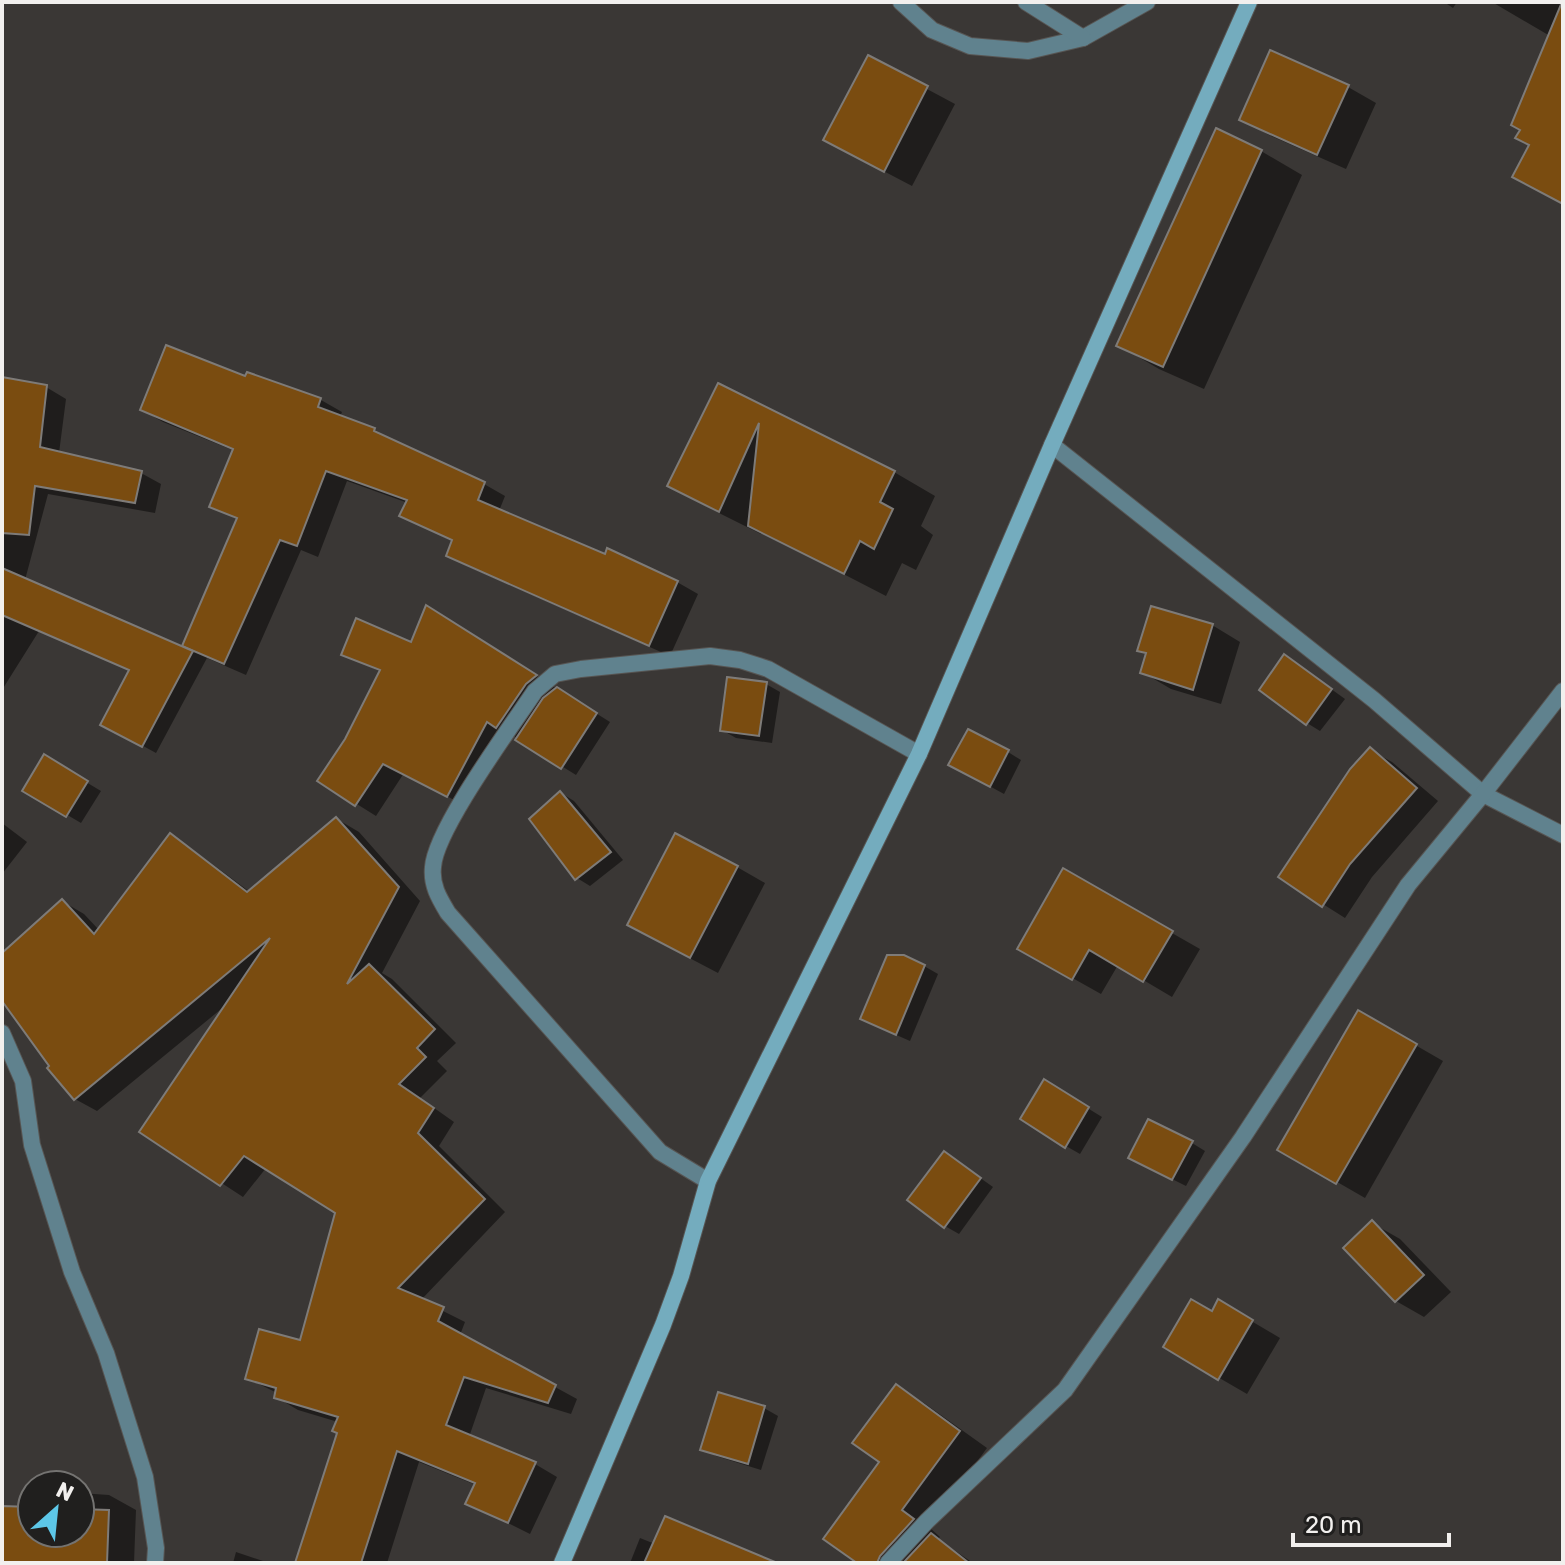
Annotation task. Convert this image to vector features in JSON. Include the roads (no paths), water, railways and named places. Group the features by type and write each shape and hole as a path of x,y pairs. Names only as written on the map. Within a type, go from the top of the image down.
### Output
{"street":[{"path":"901,2 932,30 970,46 1028,51 1083,38 1147,2"},
{"path":"1026,2 1083,38"},
{"path":"562,1563 663,1325 681,1276 708,1181 919,754 1249,2"},
{"path":"1052,445 1374,700 1483,794 1563,835"},
{"path":"708,1181 660,1152 448,913 435,890 432,865 449,824 535,691 555,674 581,669 710,656 740,660 768,669 919,754"},
{"path":"888,1563 927,1521 1065,1390 1243,1137 1408,885 1563,691"},
{"path":"2,1033 23,1081 32,1145 67,1258 106,1353 145,1477 156,1548 155,1563"}]}
